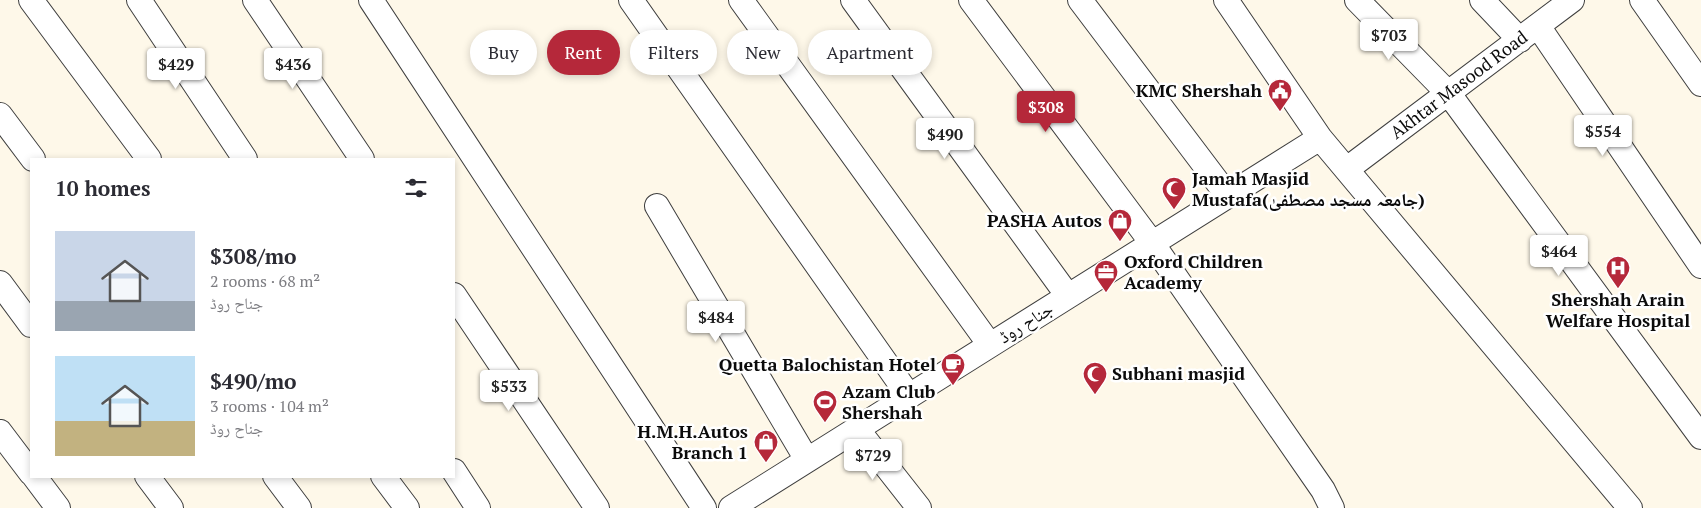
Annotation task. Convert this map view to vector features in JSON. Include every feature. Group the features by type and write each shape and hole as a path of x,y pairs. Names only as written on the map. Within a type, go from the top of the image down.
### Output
{"street":[{"path":"31,0 148,158"},
{"path":"139,0 244,158"},
{"path":"256,0 361,158"},
{"path":"371,0 704,508"},
{"path":"631,0 909,396"},
{"path":"741,0 990,345"},
{"path":"853,0 1068,296"},
{"path":"971,0 1152,244 1323,490 1332,508"},
{"path":"1080,0 1228,196"},
{"path":"1226,0 1320,138 1630,508"},
{"path":"1357,0 1448,94 1701,438"},
{"path":"1482,0 1529,33 1701,266"},
{"name":"Akhtar Masood Road","path":"1347,170 1572,0"},
{"path":"1642,0 1701,84"},
{"path":"0,115 32,158"},
{"name":"جناح روڈ","path":"742,505 807,460 1320,138"},
{"path":"658,206 807,460"},
{"path":"0,284 30,323"},
{"path":"455,296 597,508"},
{"path":"857,429 919,508"},
{"path":"0,432 30,472"},
{"path":"455,473 478,508"},
{"path":"36,478 58,508"},
{"path":"148,478 171,508"},
{"path":"276,478 299,508"},
{"path":"384,478 407,508"}],"place":[{"name":"KMC Shershah","path":"1280,112"},
{"name":"Jamah Masjid Mustafa(جامعہ مسجد مصطفیٰ)","path":"1174,210"},
{"name":"PASHA Autos","path":"1120,242"},
{"name":"Shershah Arain Welfare Hospital","path":"1618,289"},
{"name":"Oxford Children Academy","path":"1106,293"},
{"name":"Quetta Balochistan Hotel","path":"953,386"},
{"name":"Subhani masjid","path":"1095,395"},
{"name":"Azam Club Shershah","path":"825,423"},
{"name":"H.M.H.Autos Branch 1","path":"766,463"}]}
